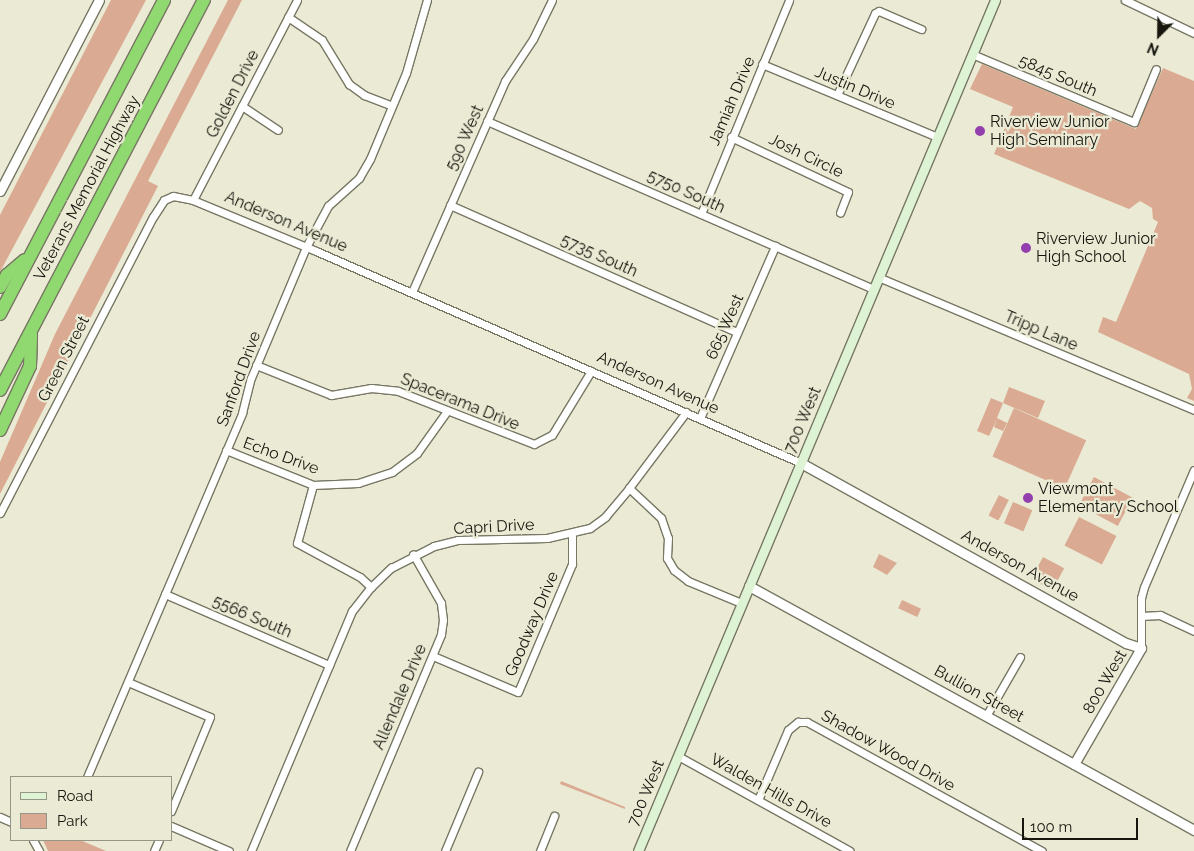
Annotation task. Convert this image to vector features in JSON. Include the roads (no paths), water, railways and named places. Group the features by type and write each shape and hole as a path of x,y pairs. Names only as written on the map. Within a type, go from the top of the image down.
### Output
{"highway":[{"name":"Veterans Memorial Highway","path":"0,314 164,0"},
{"name":"Veterans Memorial Highway","path":"0,390 204,0"},
{"path":"0,287 7,275 30,255"},
{"path":"0,430 30,366 31,330"}],"main road":[{"name":"700 West","path":"638,851 995,0"}],"street":[{"path":"0,191 99,0"},
{"name":"Golden Drive","path":"193,200 297,0"},
{"name":"Sanford Drive","path":"88,776 242,412 256,365 306,247 328,206 365,168 410,61 427,0"},
{"name":"590 West","path":"412,292 505,81 533,39 552,0"},
{"name":"Jamiah Drive","path":"701,214 789,0"},
{"path":"1125,0 1194,33"},
{"path":"837,95 875,13 879,11 921,29"},
{"path":"288,18 322,40 349,84 364,95 392,106"},
{"name":"5845 South","path":"972,54 1134,122 1156,69"},
{"name":"Justin Drive","path":"762,64 938,137"},
{"path":"242,106 278,130"},
{"name":"5750 South","path":"487,121 874,289"},
{"name":"Josh Circle","path":"732,137 848,192 840,213"},
{"name":"Anderson Avenue","path":"153,218 168,196 193,200 412,292 801,463 1126,643 1141,648"},
{"name":"5735 South","path":"450,205 737,332"},
{"name":"Green Street","path":"0,513 153,218"},
{"name":"665 West","path":"700,418 775,246"},
{"name":"Tripp Lane","path":"878,277 1194,410"},
{"name":"Spacerama Drive","path":"256,365 331,395 386,387 524,443 543,442 552,434 591,371"},
{"name":"Echo Drive","path":"226,450 313,485 358,483 392,472 426,444 447,412"},
{"name":"Capri Drive","path":"251,851 352,612 371,587 413,554 458,540 572,534 590,528 604,518 629,488 686,412"},
{"name":"800 West","path":"1074,764 1141,648 1141,616 1144,587 1194,470"},
{"path":"313,485 297,542 360,577 371,587"},
{"path":"629,488 661,518 668,538 667,558 674,570 688,581 742,603"},
{"name":"Goodway Drive","path":"433,656 518,692 572,564 572,534"},
{"name":"Allendale Drive","path":"350,851 441,634 443,611 432,585 413,554"},
{"name":"Bullion Street","path":"749,586 1194,830"},
{"name":"5566 South","path":"164,594 329,665"},
{"path":"1141,616 1160,615 1194,631"},
{"path":"986,716 1020,657"},
{"path":"128,682 210,717 172,808"},
{"name":"Shadow Wood Drive","path":"758,800 788,730 798,722 807,722 1042,851"},
{"name":"Walden Hills Drive","path":"678,756 850,851"},
{"path":"445,851 478,772"},
{"path":"540,851 554,816"},
{"path":"172,826 229,851"}],"place":[{"name":"Riverview Junior High Seminary","path":"980,131"},
{"name":"Riverview Junior High School","path":"1026,248"},
{"name":"Viewmont Elementary School","path":"1028,498"}]}
